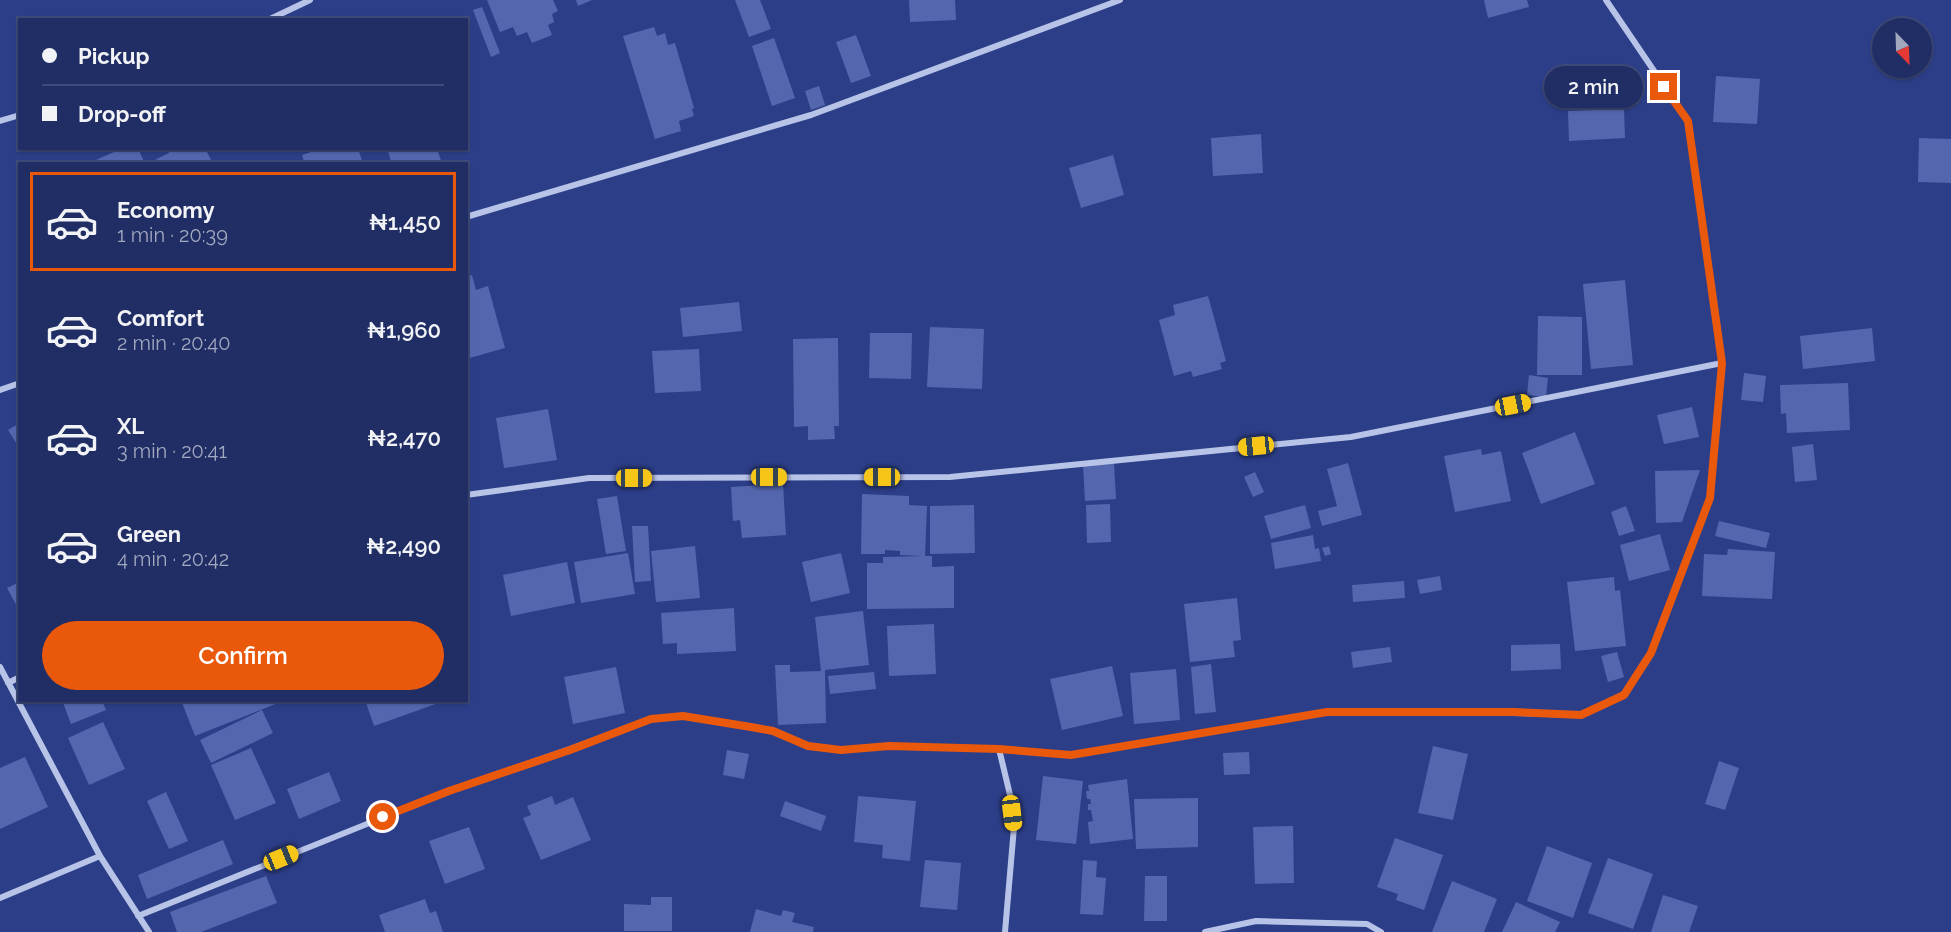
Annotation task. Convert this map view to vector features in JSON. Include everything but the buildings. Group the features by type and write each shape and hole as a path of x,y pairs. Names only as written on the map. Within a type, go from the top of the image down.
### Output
{"street":[{"path":"272,18 310,0"},
{"path":"468,216 811,116 1120,0"},
{"path":"138,916 449,791 570,750 651,719 683,716 773,731 808,746 841,750 889,746 999,749 1071,755 1327,712 1514,712 1581,715 1624,695 1651,653 1710,498 1722,363 1688,121 1606,0"},
{"path":"0,122 18,116"},
{"path":"468,495 589,478 950,477 1351,437 1722,363"},
{"path":"0,390 18,383"},
{"path":"0,667 18,702"},
{"path":"8,683 18,678"},
{"path":"18,702 100,856 148,932"},
{"path":"999,749 1011,799 1014,827 1005,932"},
{"path":"0,898 100,856"},
{"path":"1205,932 1256,921 1367,924 1381,932"}],"route":[{"path":"383,817 651,719 683,716 751,727 773,731 808,746 841,750 889,746 999,749 1071,755 1327,712 1514,712 1581,715 1624,695 1651,653 1710,498 1722,363 1688,121 1664,87"}]}
